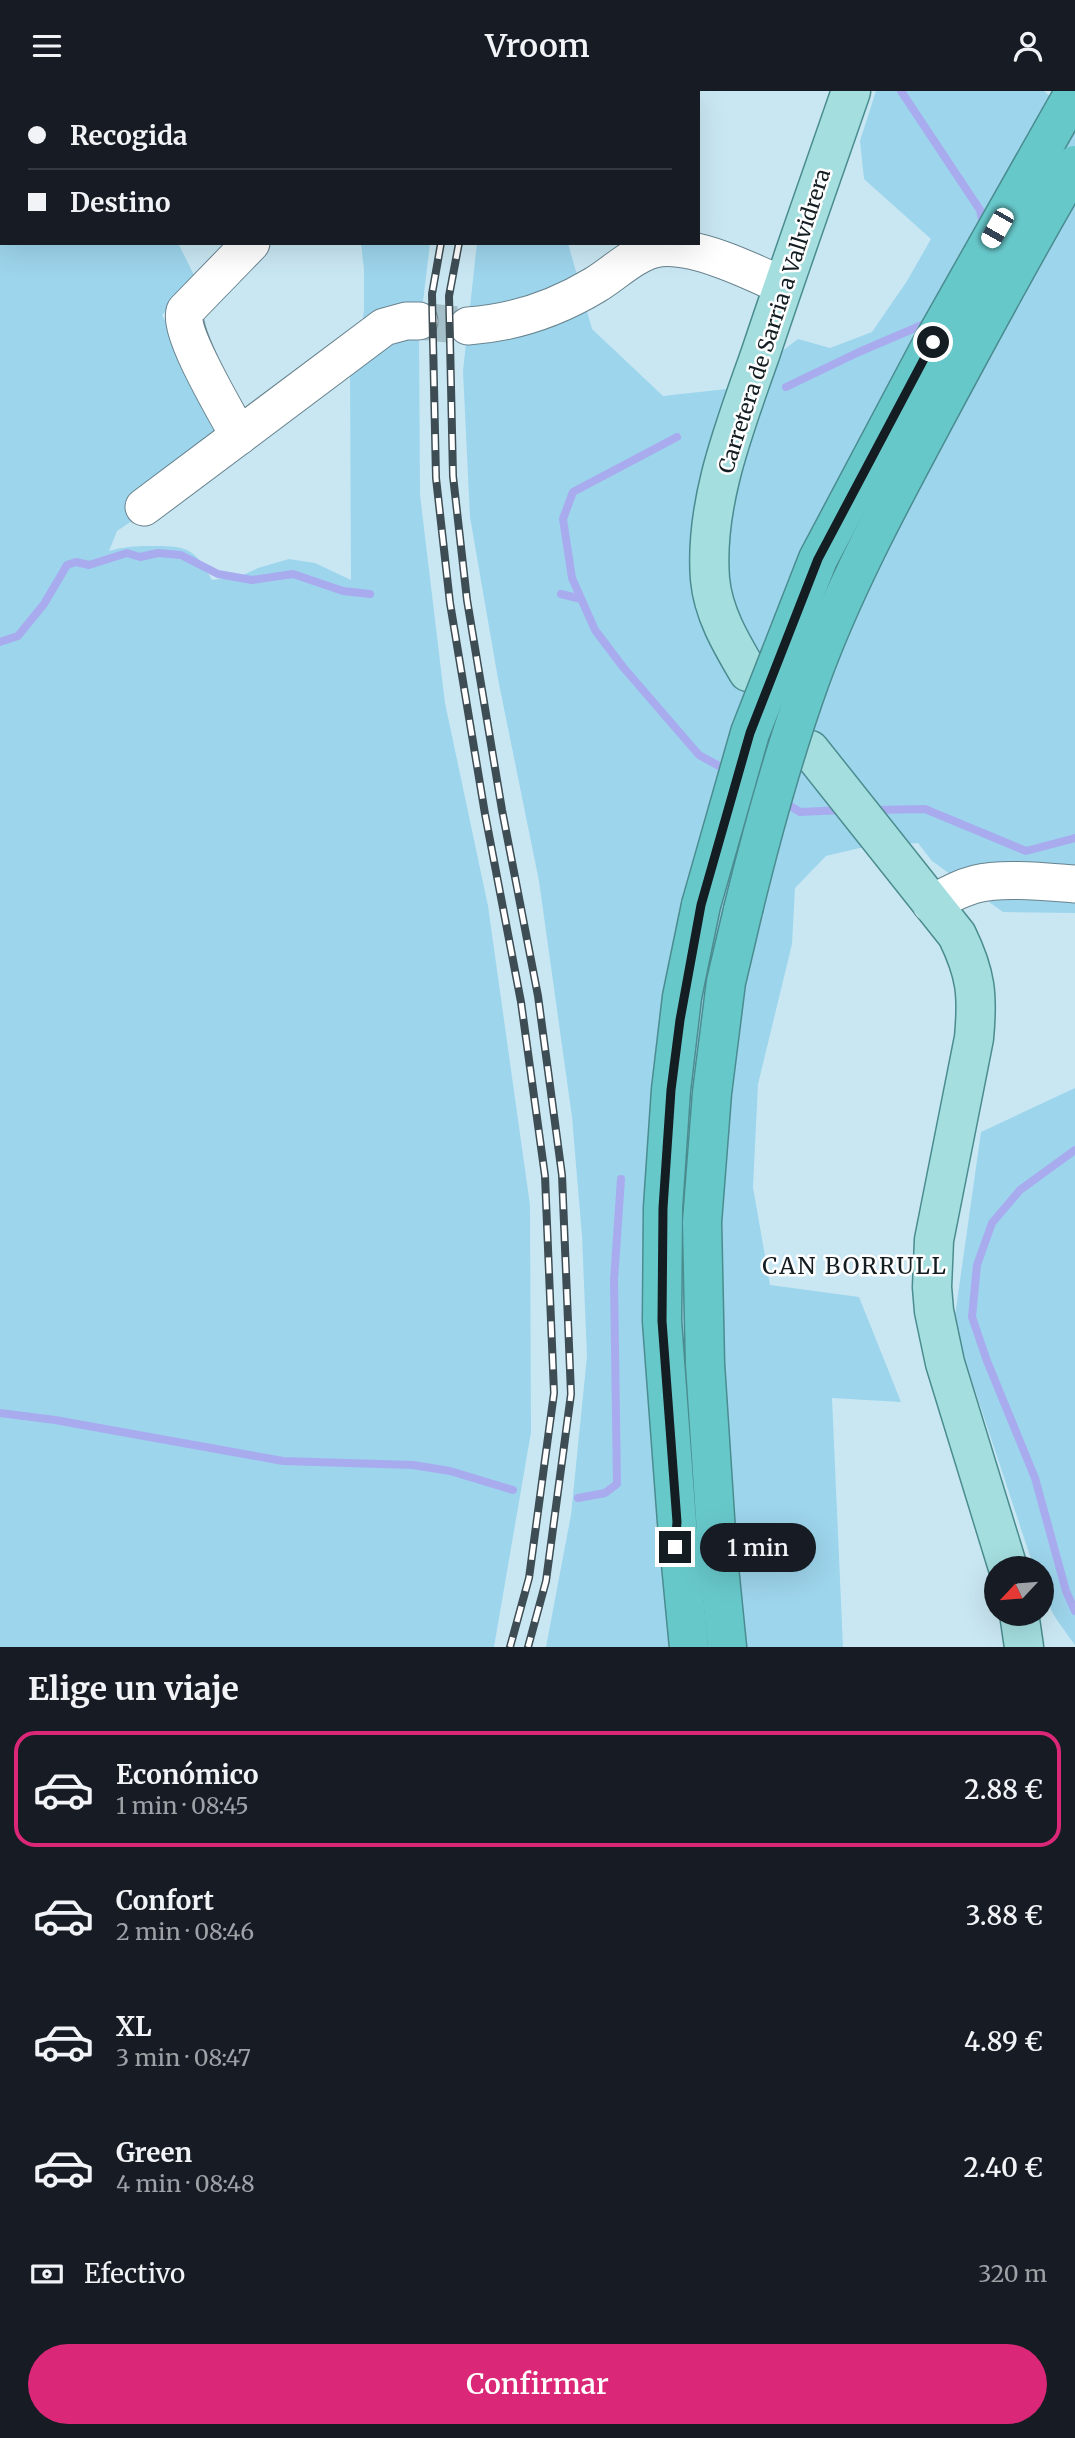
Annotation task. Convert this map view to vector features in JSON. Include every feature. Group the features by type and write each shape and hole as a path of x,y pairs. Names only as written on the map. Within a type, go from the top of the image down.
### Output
{"highway":[{"path":"689,1647 662,1321 663,1208 671,1090 681,1010 701,905 750,733 818,559 933,342 1075,91"},
{"path":"727,1647 717,1548 705,1364 702,1222 712,1093 726,982 765,819 811,679 855,575 905,474 1029,243 1075,165"},
{"path":"667,1647 677,1522"}],"main road":[{"name":"Carretera de Sarria a Vallvidrera","path":"748,672 718,613 710,581 709,548 715,509 728,447 851,91"},
{"path":"810,750 957,935 971,965 976,1005 974,1038 934,1240 932,1287 945,1363 1004,1556"},
{"path":"1020,1626 1024,1647"}],"street":[{"path":"239,436 192,347 182,319 185,311 249,245"},
{"path":"468,326 510,321 554,307 600,282 639,255 662,248 674,248 721,260 783,286"},
{"path":"144,507 384,327 406,321 419,321"},
{"path":"931,904 978,883 1047,881 1075,884"}],"shaded area":[{"path":"876,91 1044,91 1075,120 1075,913 1003,912 932,861 918,843 864,847 826,856 795,888 792,944 758,1084 753,1187 770,1285 859,1297 901,1402 832,1398 843,1647 546,1647 571,1515 587,1356 582,1236 572,1117 539,881 498,679 470,517 463,371 477,245 569,245 592,329 663,396 763,385 777,355 798,339 830,348 872,332 907,281 931,239 864,179 860,141"},
{"path":"0,245 179,245 197,281 162,315 233,453 117,531 109,551 139,546 180,548 200,560 212,580 241,576 289,559 315,563 351,580 350,367 362,328 364,309 361,245 430,245 419,335 420,495 445,703 488,906 530,1205 531,1432 494,1647 0,1647"},
{"path":"1075,1088 1075,1645 1054,1614 1054,1556 1030,1556 954,1323 981,1132"}],"waterway":[{"path":"901,91 980,210 983,224"},
{"path":"786,387 929,322"},
{"path":"677,437 573,492 563,519 572,578 595,630 623,667 699,755 728,771"},
{"path":"0,642 18,636 44,604 67,565 76,562 89,565 127,553 140,557 158,553 181,555 218,574 252,580 293,574 343,591 370,594"},
{"path":"561,594 581,599"},
{"path":"782,801 800,812 844,810"},
{"path":"874,810 925,809 1026,851 1075,838"},
{"path":"1075,1150 1020,1190 992,1223 977,1265 972,1317 1035,1478 1066,1591 1075,1611"},
{"path":"578,1498 605,1493 617,1484 614,1280 621,1179"},
{"path":"0,1413 55,1420 283,1461 413,1465 450,1471 513,1490"}],"tunnel":[{"path":"419,321 468,326"}],"railway":[{"path":"441,245 432,294 436,478 450,603 485,814 521,1002 545,1176 554,1393 529,1578 510,1647"},
{"path":"459,245 449,296 453,476 467,600 502,810 538,996 562,1175 571,1394 546,1581 528,1647"}],"district":[{"name":"CAN BORRULL","path":"855,1265"}],"route":[{"path":"675,1547 677,1522 662,1321 663,1208 671,1090 682,997 701,905 750,733 818,559 933,342"}]}
